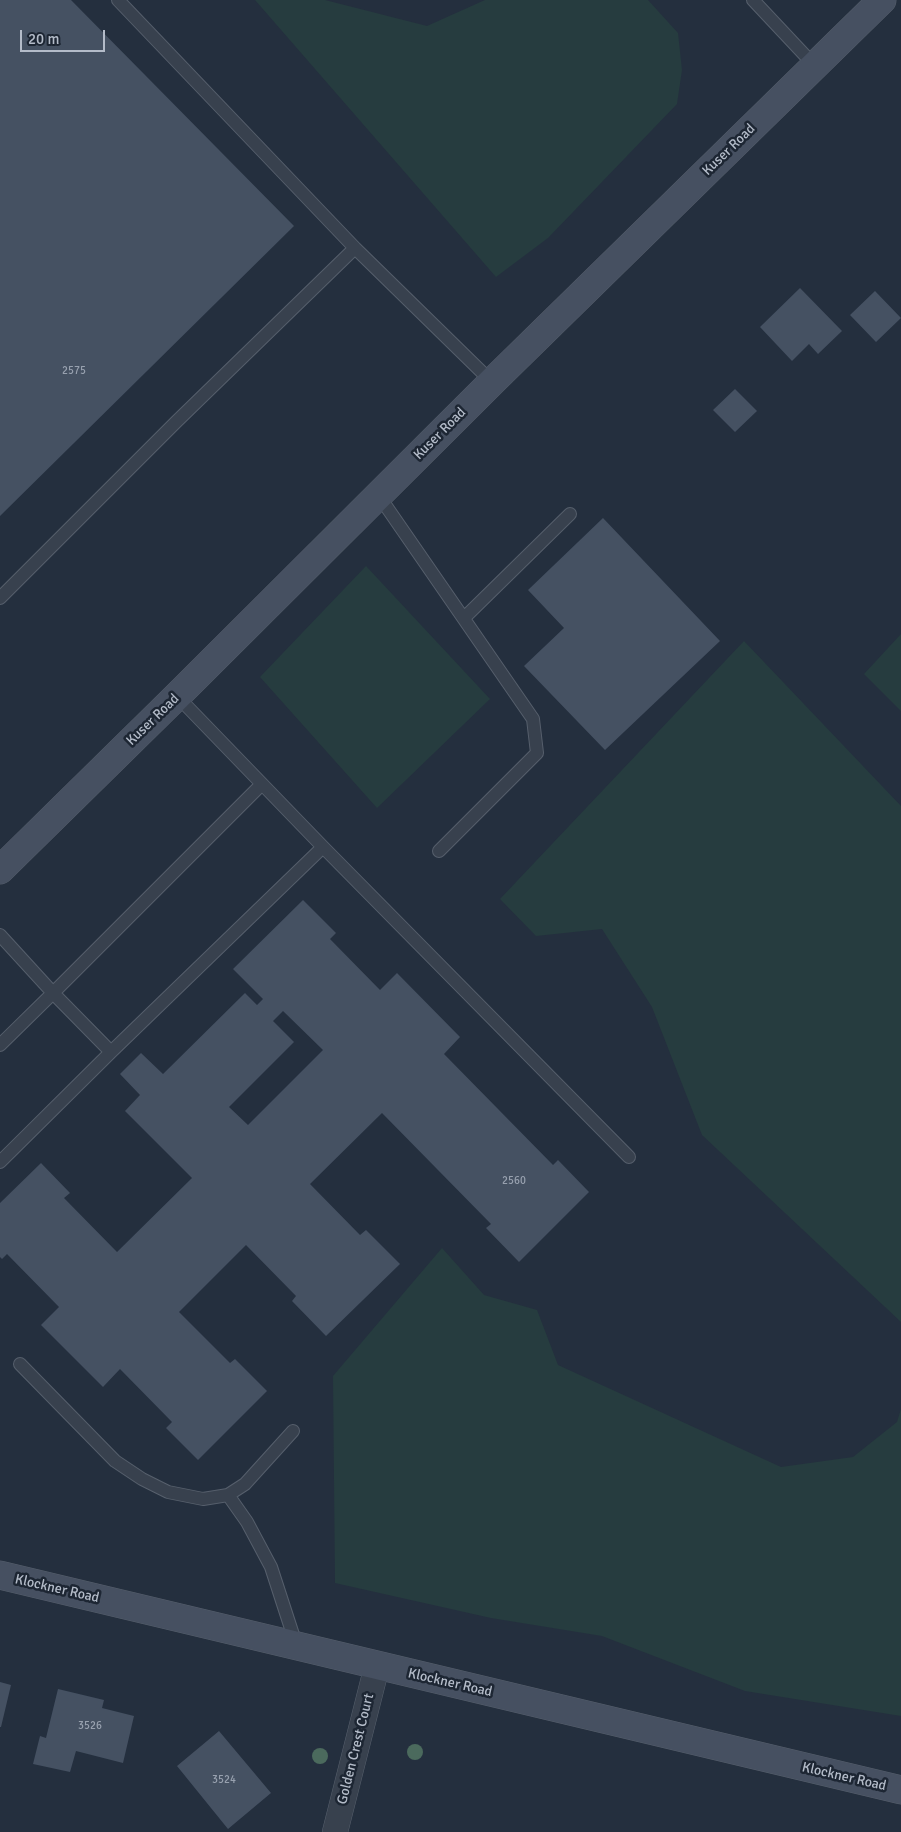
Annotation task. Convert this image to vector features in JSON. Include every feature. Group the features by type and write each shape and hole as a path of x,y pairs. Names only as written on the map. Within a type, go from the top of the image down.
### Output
{"street":[{"name":"Kuser Road","path":"0,870 492,382 882,0"},
{"name":"Klockner Road","path":"0,1575 901,1790"},
{"name":"Golden Crest Court","path":"335,1832 377,1666"}],"lane":[{"path":"118,0 355,248 492,382"},
{"path":"753,0 815,66"},
{"path":"0,598 176,422 355,248"},
{"path":"379,496 534,719 537,753 439,851"},
{"path":"464,618 570,514"},
{"path":"177,696 629,1157"},
{"path":"0,1045 262,784"},
{"path":"0,1162 323,847"},
{"path":"0,935 111,1052"},
{"path":"20,1364 115,1460 142,1479 168,1492 203,1499 228,1495 245,1484 293,1431"},
{"path":"228,1495 247,1522 271,1567 297,1647"}],"green space":[{"path":"255,0 325,0 427,26 485,0 648,0 678,33 682,70 677,104 548,238 496,277"},
{"path":"366,566 490,699 377,808 260,677"},
{"path":"901,634 901,711 864,674"},
{"path":"744,641 901,806 901,1322 702,1135 652,1007 602,929 536,936 500,899"},
{"path":"442,1248 484,1295 537,1310 558,1365 781,1467 853,1457 897,1422 901,1409 901,1716 745,1691 602,1636 491,1618 335,1583 333,1376"}],"building":[{"path":"0,0 71,0 294,226 0,516"},
{"path":"800,288 842,331 818,354 809,344 792,361 760,327"},
{"path":"875,291 901,318 876,342 850,315"},
{"path":"735,389 757,411 735,432 713,410"},
{"path":"603,518 720,641 605,750 524,666 564,628 528,590"},
{"path":"303,900 336,933 330,939 380,990 397,973 460,1037 444,1054 553,1165 558,1160 589,1192 519,1262 486,1228 491,1224 382,1113 310,1184 360,1235 366,1230 400,1264 326,1336 292,1301 296,1296 246,1245 179,1312 230,1363 235,1359 267,1391 198,1460 166,1428 172,1422 120,1369 103,1387 41,1325 59,1307 7,1254 2,1259 0,1257 0,1203 41,1163 70,1193 64,1198 117,1252 192,1178 125,1111 140,1095 120,1074 141,1053 163,1074 245,993 257,1005 263,999 233,969","holes":["283,1011 323,1050 248,1125 229,1107 294,1042 273,1021"]},
{"path":"0,1682 11,1685 1,1727 0,1727"},
{"path":"58,1689 104,1700 102,1708 134,1716 123,1763 76,1751 70,1772 33,1764 40,1736 46,1738"},
{"path":"219,1731 271,1793 228,1829 177,1766"}]}
